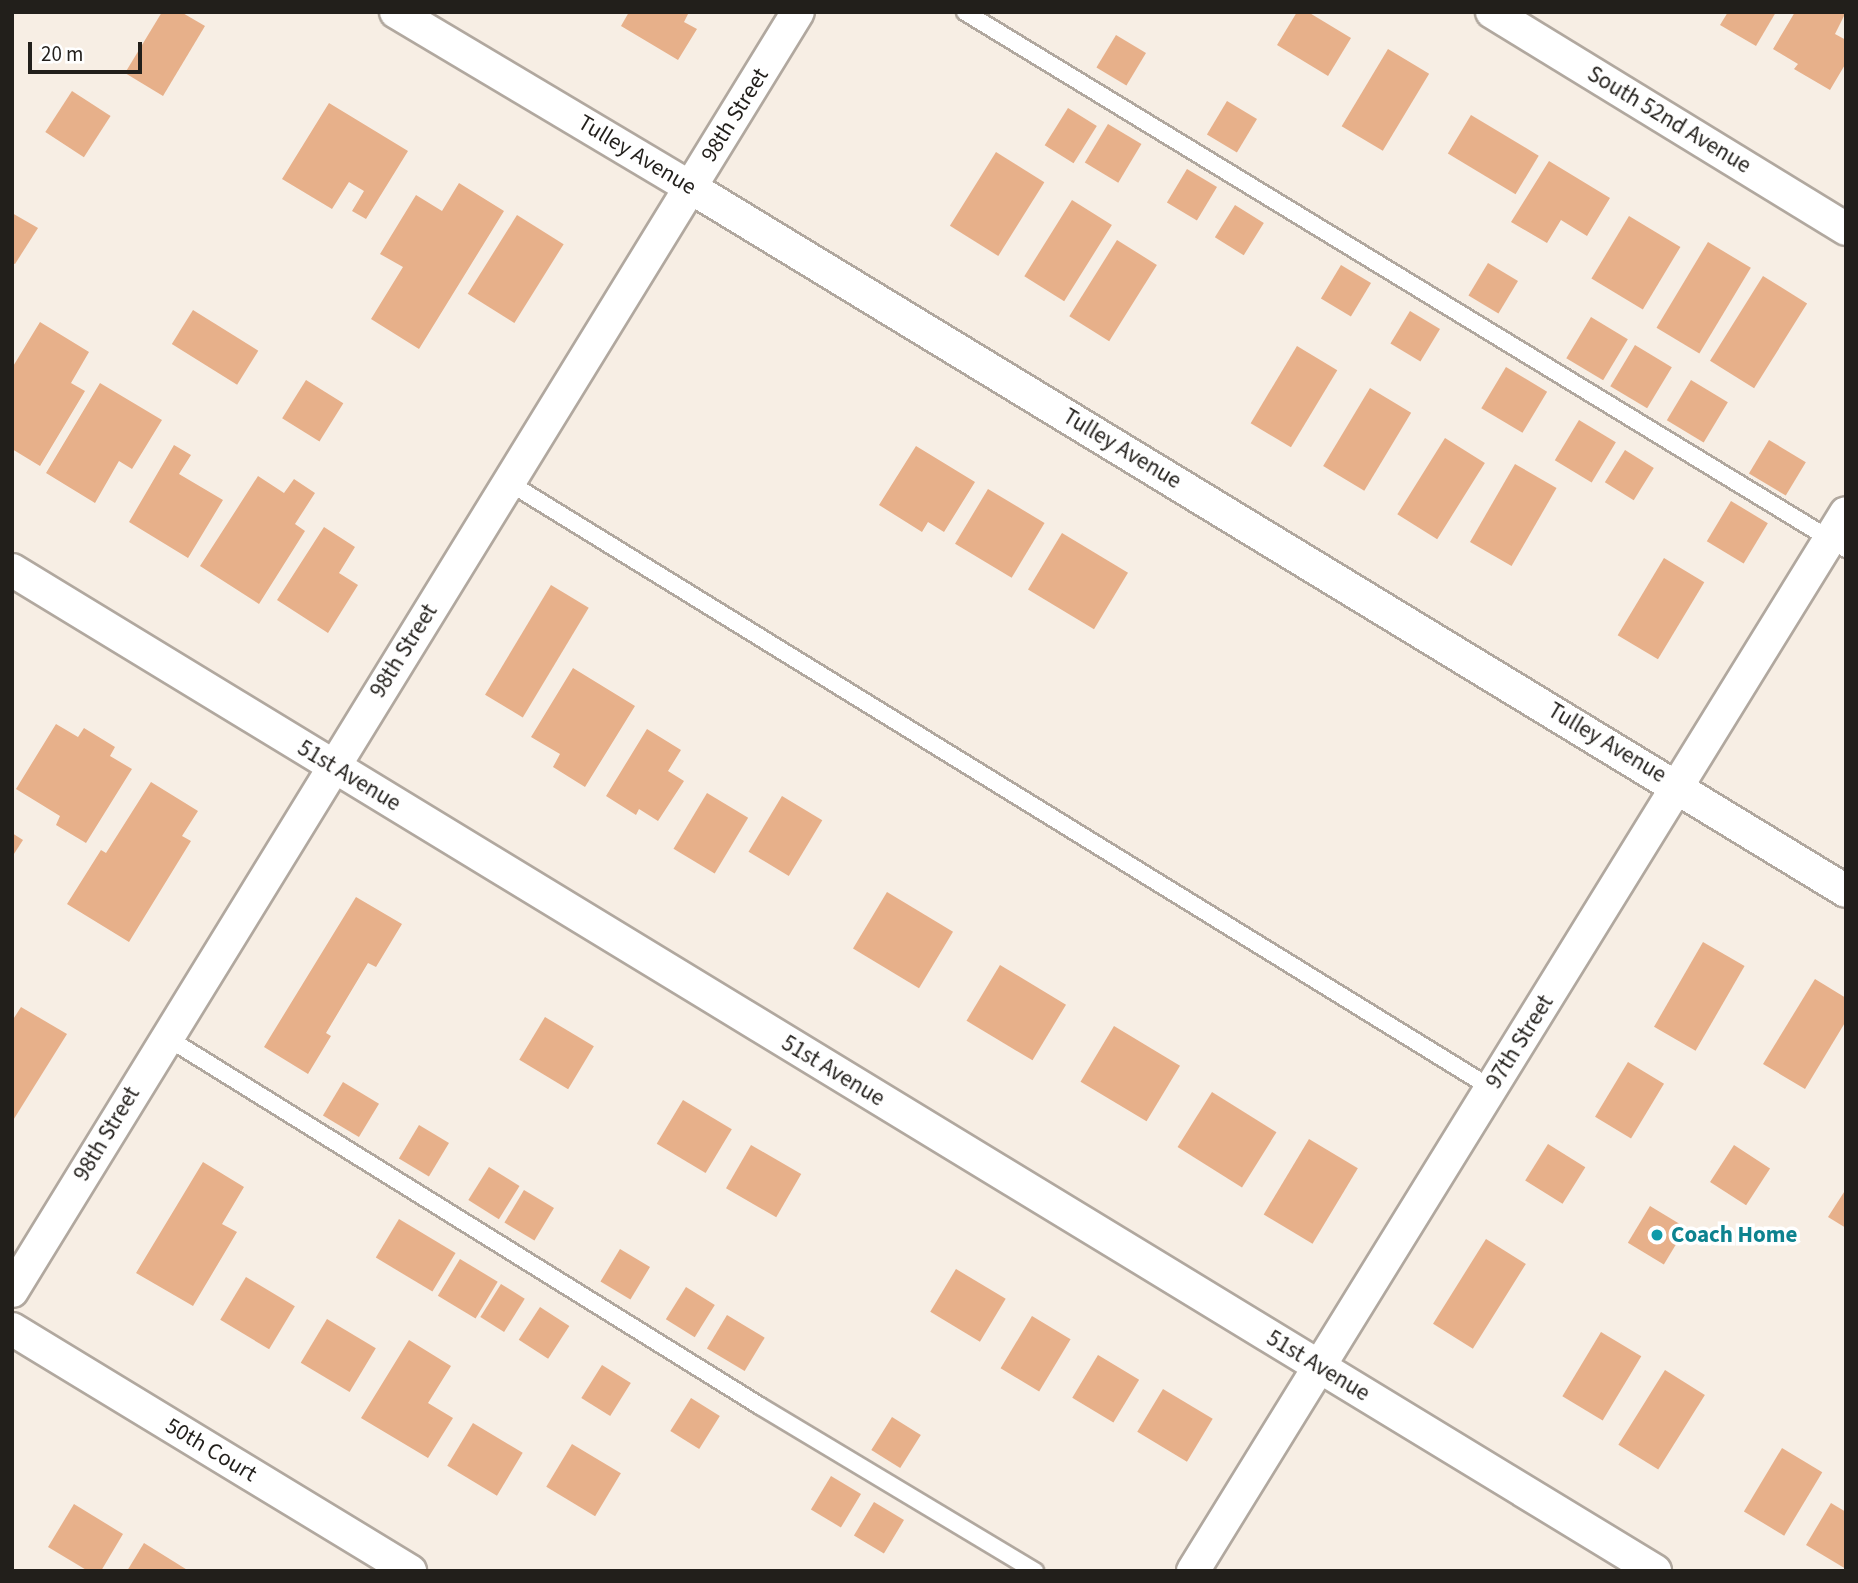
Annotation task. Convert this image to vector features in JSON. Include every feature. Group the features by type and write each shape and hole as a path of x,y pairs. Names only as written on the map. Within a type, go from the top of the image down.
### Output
{"street":[{"name":"Tulley Avenue","path":"396,12 690,187 1846,891"},
{"name":"98th Street","path":"12,1291 798,12"},
{"name":"South 52nd Avenue","path":"1492,12 1846,229"},
{"name":"97th Street","path":"1194,1571 1677,786 1840,534"},
{"name":"51st Avenue","path":"12,570 1655,1571"},
{"name":"50th Court","path":"12,1329 410,1571"}],"lane":[{"path":"965,12 1840,534"},
{"path":"508,482 1491,1088"},
{"path":"166,1037 760,1406 1035,1571"}],"building":[{"path":"162,12 181,12 205,26 163,96 125,73"},
{"path":"629,12 689,12 684,22 697,29 678,60 621,26"},
{"path":"1297,12 1308,12 1351,38 1328,76 1277,45"},
{"path":"1728,12 1776,12 1756,46 1720,25"},
{"path":"1795,12 1846,12 1835,34 1846,40 1846,63 1830,90 1794,69 1798,64 1773,49"},
{"path":"1116,35 1146,53 1126,86 1096,68"},
{"path":"1388,49 1429,74 1383,151 1342,126"},
{"path":"72,91 111,116 84,157 45,132"},
{"path":"1227,101 1257,119 1237,152 1207,134"},
{"path":"329,103 408,151 366,219 352,211 364,191 349,182 332,209 282,179"},
{"path":"1068,108 1097,126 1074,163 1045,145"},
{"path":"1471,115 1539,156 1516,194 1448,154"},
{"path":"1108,124 1141,144 1118,183 1085,163"},
{"path":"996,152 1044,182 998,256 950,226"},
{"path":"1549,161 1610,198 1587,236 1561,220 1547,243 1511,222"},
{"path":"1187,169 1217,187 1197,220 1167,202"},
{"path":"459,183 504,211 419,349 371,319 403,267 380,254 416,195 442,211"},
{"path":"1072,200 1112,225 1064,301 1024,276"},
{"path":"1235,205 1264,223 1244,255 1215,237"},
{"path":"12,213 38,228 15,264 12,263"},
{"path":"517,215 564,244 514,323 468,294"},
{"path":"1629,216 1680,247 1643,309 1591,279"},
{"path":"1117,240 1157,265 1109,341 1069,316"},
{"path":"1708,242 1751,268 1699,353 1656,328"},
{"path":"1488,263 1518,281 1498,314 1468,296"},
{"path":"1341,265 1371,283 1351,316 1321,298"},
{"path":"1763,276 1807,304 1754,388 1710,361"},
{"path":"193,310 258,351 237,385 172,344"},
{"path":"1410,311 1440,329 1420,362 1390,344"},
{"path":"1591,317 1628,339 1603,380 1566,358"},
{"path":"40,322 89,352 71,383 85,391 40,466 12,449 12,368"},
{"path":"1635,345 1672,367 1647,408 1610,386"},
{"path":"1297,346 1337,370 1291,447 1251,423"},
{"path":"1506,367 1547,392 1522,433 1481,408"},
{"path":"306,380 343,403 319,441 282,418"},
{"path":"1691,380 1728,402 1704,442 1667,420"},
{"path":"100,383 162,420 132,469 119,461 95,503 46,473"},
{"path":"1370,388 1411,413 1364,491 1323,466"},
{"path":"1579,420 1616,442 1592,482 1555,460"},
{"path":"1445,438 1485,463 1437,539 1397,514"},
{"path":"1769,440 1806,462 1786,496 1749,473"},
{"path":"174,445 191,455 179,474 223,500 188,558 129,522"},
{"path":"916,446 975,482 944,532 928,522 922,532 879,505"},
{"path":"1625,450 1654,468 1634,500 1605,482"},
{"path":"1515,464 1557,488 1512,566 1470,542"},
{"path":"258,476 284,493 294,479 315,493 295,524 305,531 259,604 200,566"},
{"path":"988,489 1045,523 1012,578 955,544"},
{"path":"1731,501 1768,523 1744,563 1707,541"},
{"path":"324,527 355,547 339,573 358,585 328,633 277,600"},
{"path":"1062,533 1128,573 1094,629 1028,590"},
{"path":"1664,558 1704,582 1658,659 1618,635"},
{"path":"551,585 589,608 523,717 485,695"},
{"path":"573,668 635,706 585,787 553,767 560,754 531,737"},
{"path":"56,724 78,737 84,728 115,747 110,756 132,769 86,843 56,825 60,816 16,789"},
{"path":"647,729 681,750 668,771 684,781 658,821 639,809 636,815 606,796"},
{"path":"151,782 198,811 182,836 191,841 129,942 67,904 101,850 106,853"},
{"path":"707,793 748,818 715,873 674,849"},
{"path":"782,796 822,820 789,876 749,852"},
{"path":"12,833 23,840 12,857"},
{"path":"887,892 953,932 919,988 853,949"},
{"path":"356,897 402,924 376,967 368,963 326,1033 331,1036 308,1074 264,1047"},
{"path":"1703,942 1745,966 1696,1051 1654,1027"},
{"path":"1000,965 1066,1005 1033,1060 967,1021"},
{"path":"1815,979 1846,998 1846,1021 1805,1089 1763,1064"},
{"path":"21,1007 67,1034 12,1122 12,1021"},
{"path":"545,1017 594,1046 568,1089 519,1060"},
{"path":"1114,1026 1180,1066 1147,1121 1081,1082"},
{"path":"1628,1062 1664,1084 1631,1138 1595,1117"},
{"path":"343,1082 379,1104 359,1137 323,1115"},
{"path":"1212,1092 1276,1132 1242,1187 1178,1147"},
{"path":"683,1100 732,1129 706,1173 657,1144"},
{"path":"419,1125 449,1143 429,1176 399,1158"},
{"path":"1309,1139 1358,1168 1313,1244 1264,1214"},
{"path":"1548,1144 1585,1167 1563,1204 1525,1180"},
{"path":"751,1145 801,1174 776,1217 726,1188"},
{"path":"1734,1145 1770,1168 1746,1205 1710,1182"},
{"path":"203,1162 244,1187 222,1224 237,1232 193,1306 136,1273"},
{"path":"489,1167 520,1186 499,1219 468,1200"},
{"path":"1846,1189 1846,1228 1828,1217"},
{"path":"524,1190 554,1208 534,1241 504,1223"},
{"name":"Coach Home","path":"1650,1206 1686,1228 1664,1264 1628,1243"},
{"path":"399,1219 456,1253 432,1292 376,1258"},
{"path":"1486,1239 1526,1264 1473,1349 1433,1324"},
{"path":"620,1249 650,1267 630,1300 600,1282"},
{"path":"460,1259 498,1282 476,1319 438,1296"},
{"path":"956,1269 1006,1299 980,1342 930,1312"},
{"path":"246,1277 295,1306 269,1349 220,1320"},
{"path":"501,1284 525,1299 504,1332 480,1317"},
{"path":"686,1287 715,1305 695,1337 666,1319"},
{"path":"540,1307 569,1326 548,1359 519,1340"},
{"path":"727,1315 765,1338 745,1371 707,1348"},
{"path":"1032,1316 1071,1339 1039,1391 1001,1368"},
{"path":"327,1319 376,1348 350,1392 301,1363"},
{"path":"1601,1332 1641,1356 1603,1420 1562,1396"},
{"path":"409,1340 451,1366 428,1403 453,1418 428,1458 361,1418"},
{"path":"1098,1355 1139,1380 1113,1423 1072,1398"},
{"path":"602,1365 631,1383 610,1416 581,1398"},
{"path":"1665,1370 1705,1395 1658,1470 1618,1445"},
{"path":"1163,1389 1213,1419 1187,1462 1137,1432"},
{"path":"691,1398 720,1416 699,1449 670,1431"},
{"path":"892,1417 921,1435 900,1468 871,1450"},
{"path":"473,1423 523,1453 497,1496 447,1466"},
{"path":"572,1444 621,1473 595,1516 546,1487"},
{"path":"1782,1448 1822,1472 1784,1536 1744,1511"},
{"path":"831,1476 861,1494 841,1527 811,1509"},
{"path":"874,1502 904,1520 884,1553 854,1535"},
{"path":"1831,1503 1846,1512 1846,1569 1806,1545"},
{"path":"74,1504 123,1534 101,1571 88,1571 48,1547"},
{"path":"144,1543 189,1571 127,1571"}],"place":[{"name":"Coach Home","path":"1657,1235"}]}
